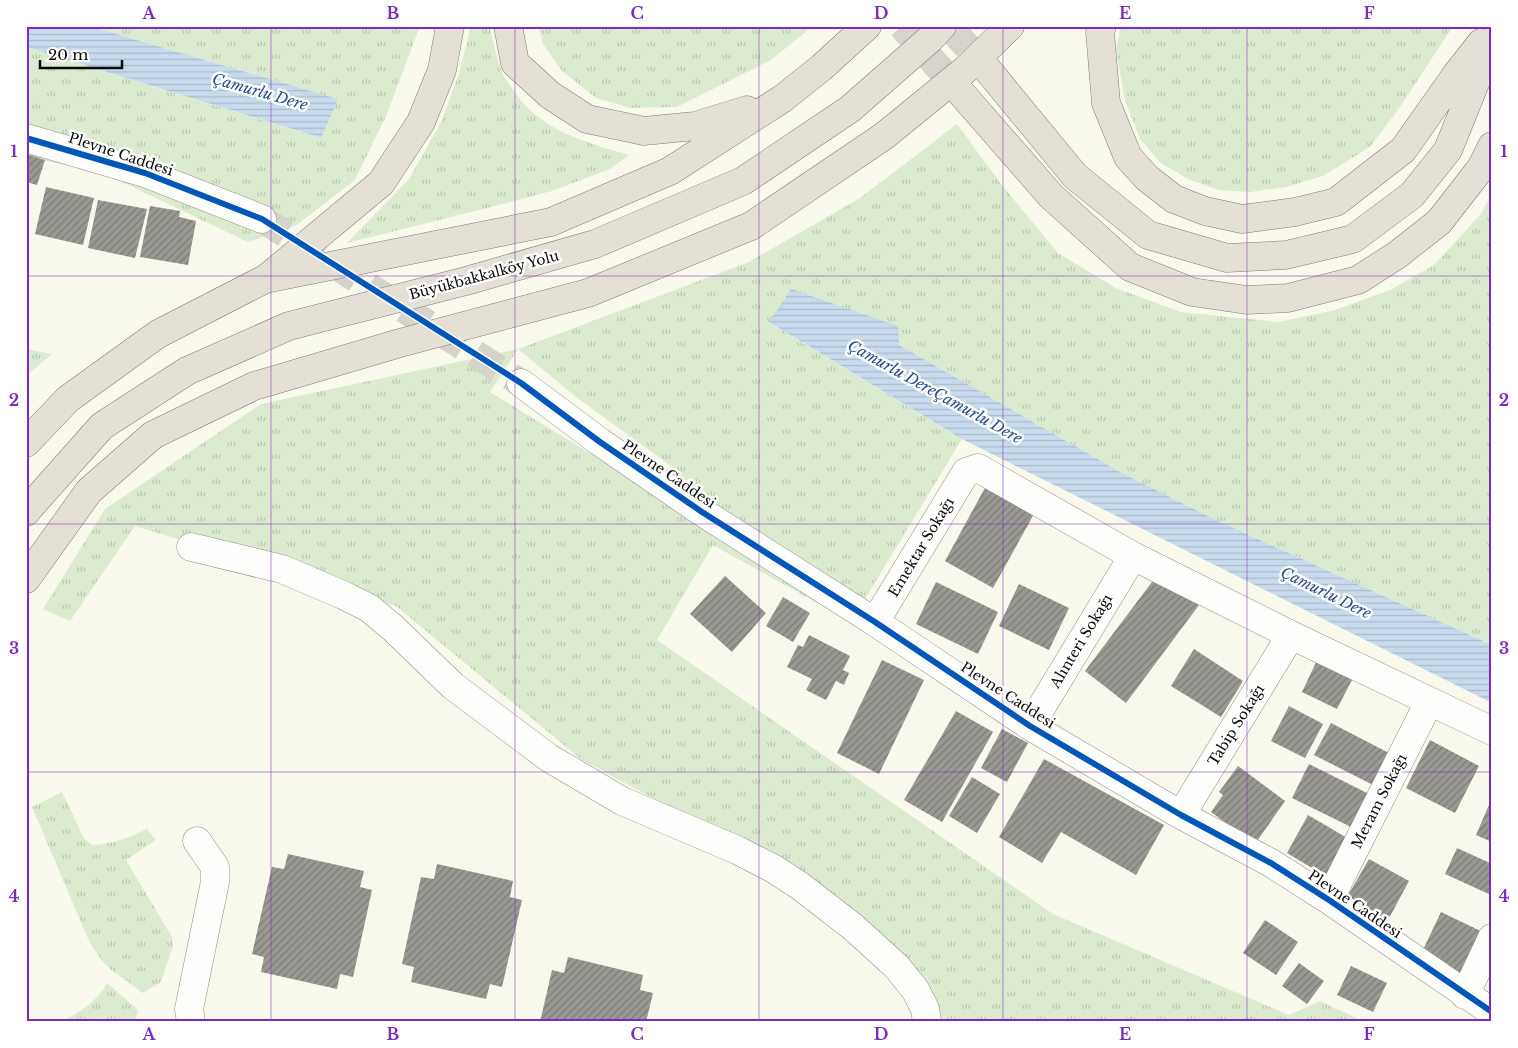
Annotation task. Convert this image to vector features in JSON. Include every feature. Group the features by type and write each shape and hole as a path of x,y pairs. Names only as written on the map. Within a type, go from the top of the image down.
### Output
{"highway":[{"path":"26,443 68,399 158,334 265,279 381,183 420,122 442,70 450,26"},
{"path":"508,26 515,63 550,94 588,119 644,131 694,126 782,98"},
{"path":"265,279 551,222 670,171 782,98 821,68 868,26"},
{"name":"Büyükbakkalköy Yolu","path":"26,512 102,426 187,371 289,326 466,281 595,244 742,181 850,109 931,38 942,26"},
{"path":"26,579 89,491 154,435 254,386 400,343 588,294 750,226 884,136 965,70 1010,26"},
{"path":"1102,26 1100,32 1106,104 1128,157 1147,178 1174,199 1205,211 1242,219 1295,212 1336,202 1403,150 1456,75 1492,30"},
{"path":"987,69 1075,176 1148,235 1227,258 1237,258 1286,255 1354,239 1412,195 1448,150 1492,41"},
{"path":"962,94 1051,196 1130,267 1192,292 1246,300 1288,298 1358,280 1397,255 1439,222 1481,168 1492,146"}],"street":[{"name":"Plevne Caddesi","path":"26,138 145,173 262,219"},
{"name":"Plevne Caddesi","path":"521,383 600,442 702,512 875,622 1030,726 1180,815 1271,863 1329,900 1492,1012"},
{"name":"Emektar Sokağı","path":"875,622 966,472 978,468 1133,556"},
{"path":"191,547 282,569 370,608 394,628 454,686 549,758 622,801 737,850 774,869 800,886 853,927 897,967 916,991 925,1009 927,1022"},
{"path":"1133,556 1428,702 1492,731"},
{"name":"Alınteri Sokağı","path":"1030,726 1133,556"},
{"name":"Tabip Sokağı","path":"1180,815 1291,635"},
{"name":"Meram Sokağı","path":"1329,900 1428,702"},
{"path":"191,1022 189,1009 215,882 215,867 197,841"},
{"path":"1465,995 1492,938"}],"green space":[{"path":"89,26 420,26 387,114 355,180 297,225 248,242 101,172 26,157 26,47 320,138 338,99"},
{"path":"471,26 490,26 495,51 503,75 525,105 537,116 580,140 629,155 610,169 552,191 347,243 409,179 441,122 459,74"},
{"path":"538,26 813,26 771,60 677,107 630,108 596,98 562,71 543,44"},
{"path":"1121,26 1453,26 1400,107 1370,147 1323,176 1286,187 1249,192 1219,190 1188,179 1161,163 1140,139 1125,101 1116,50"},
{"path":"957,124 1001,184 1058,253 1116,288 1181,312 1279,322 1335,310 1390,290 1434,265 1480,215 1492,194 1492,645 1220,522 1122,473 898,345 791,289 770,323 962,439 851,622 713,545 657,640 1053,914 1289,1015 1320,1001 1365,1022 938,1022 811,883 582,760 396,606 135,526 70,621 43,609 105,509 261,404 518,349 749,262 860,198","holes":["518,349 576,397 679,472 657,494 490,392"]},
{"path":"26,349 52,354 26,376"},
{"path":"62,792 84,838 92,845 120,840 147,829 156,840 126,860 172,937 173,946 161,982 143,993 110,969 101,960 89,941 32,807"},
{"path":"107,983 138,1010 135,1022 106,1022 104,1018 93,1022 60,1022 87,1006 98,996"}],"water":[{"name":"Çamurlu Dere","path":"26,26 89,26 338,99 321,138 26,47"},
{"path":"791,289 898,326 899,345 1122,473 1220,522 1492,645 1492,703 962,439 769,322"}],"building":[{"path":"26,154 45,160 37,185 26,182"},
{"path":"46,187 94,198 83,245 35,234"},
{"path":"98,200 147,209 135,258 88,248"},
{"path":"150,206 180,211 179,217 196,221 188,265 140,257"},
{"path":"986,486 1034,514 993,588 945,561"},
{"path":"1158,574 1199,605 1126,703 1085,671"},
{"path":"725,576 766,613 732,652 690,614"},
{"path":"936,582 998,612 978,654 916,624"},
{"path":"1019,584 1069,608 1049,650 999,626"},
{"path":"783,597 810,613 793,642 766,626"},
{"path":"809,635 850,656 843,670 849,673 844,685 836,681 826,700 806,690 812,679 787,667 798,645 803,647"},
{"path":"1194,649 1243,681 1221,717 1171,686"},
{"path":"1319,656 1355,674 1337,709 1302,692"},
{"path":"882,660 924,680 879,774 837,753"},
{"path":"1289,706 1323,724 1305,758 1271,741"},
{"path":"956,711 993,732 942,822 904,800"},
{"path":"1331,723 1389,753 1373,785 1314,755"},
{"path":"1002,729 1028,743 1007,782 981,768"},
{"path":"1430,740 1479,766 1455,813 1406,788"},
{"path":"1044,759 1164,825 1136,875 1061,832 1042,863 999,837"},
{"path":"1309,764 1369,794 1353,828 1292,798"},
{"path":"1238,766 1285,801 1255,844 1211,812 1223,795 1219,792"},
{"path":"972,777 1000,794 977,833 949,816"},
{"path":"1492,798 1492,842 1476,835"},
{"path":"1308,815 1354,842 1332,880 1287,853"},
{"path":"1457,848 1492,864 1491,895 1445,874"},
{"path":"288,854 364,871 360,887 372,890 353,977 340,974 337,989 261,972 264,957 252,954 272,867 284,869"},
{"path":"1369,859 1409,881 1388,920 1347,897"},
{"path":"437,864 513,881 510,897 522,900 502,987 490,984 486,999 411,982 414,967 402,964 421,877 434,879"},
{"path":"1441,912 1489,935 1469,977 1421,954"},
{"path":"1265,920 1298,942 1276,975 1243,953"},
{"path":"568,957 643,975 640,990 653,993 646,1022 540,1022 552,970 564,973"},
{"path":"1299,963 1324,981 1307,1004 1282,986"},
{"path":"1351,966 1387,983 1373,1012 1337,995"}],"tunnel":[{"path":"902,26 962,94"},
{"path":"949,26 987,69"},
{"path":"262,219 521,383"}],"cycle path":[{"path":"26,138 145,173 262,219 521,383 600,442 702,512 875,622 1030,726 1181,815 1271,863 1329,900 1492,1012"}],"water label":[{"name":"Çamurlu DereÇamurlu Dere","path":"935,392"}]}
